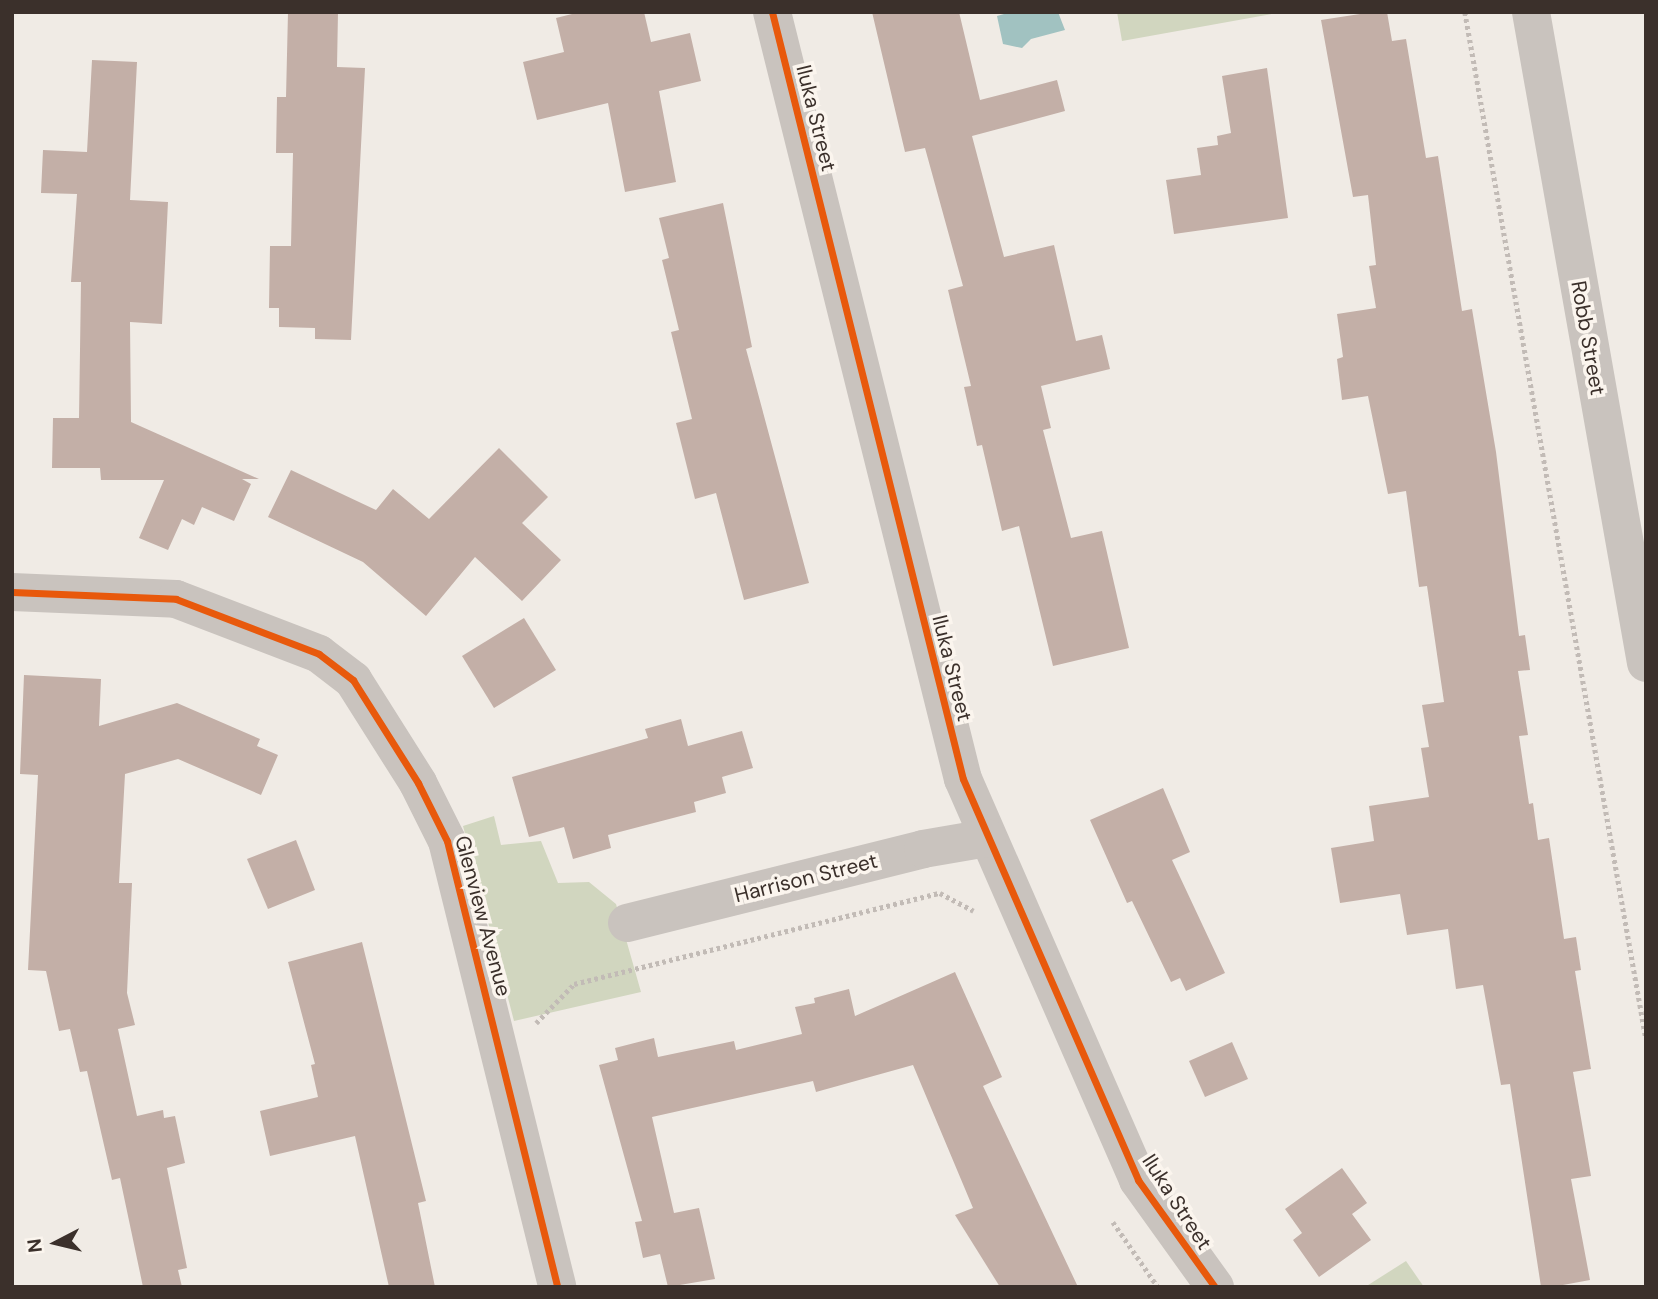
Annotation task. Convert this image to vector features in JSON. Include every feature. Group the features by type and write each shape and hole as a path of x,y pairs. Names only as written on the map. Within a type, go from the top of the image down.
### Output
{"street":[{"name":"Iluka Street","path":"772,12 953,745 987,838 1138,1180 1215,1287"},
{"name":"Robb Street","path":"1531,12 1646,663"},
{"name":"Glenview Avenue","path":"12,592 176,599 319,654 353,680 418,783 447,841 557,1287"},
{"name":"Harrison Street","path":"627,923 923,849 987,838"}],"path":[{"path":"1465,12 1646,1038"},
{"path":"539,1034 536,1021 574,984 940,893 977,912"},
{"path":"1110,1215 1158,1287"}],"green space":[{"path":"1117,12 1283,12 1122,41"},
{"path":"494,816 501,845 541,841 558,883 589,882 616,904 641,992 514,1021 463,826"},
{"path":"1406,1261 1424,1287 1365,1287"}],"water":[{"path":"1011,12 1058,12 1065,30 1031,39 1022,48 1003,44 997,16"}],"building":[{"path":"288,12 338,12 337,67 365,68 351,340 315,339 315,328 279,327 279,308 269,308 270,246 291,246 293,153 276,153 277,97 286,97"},
{"path":"580,12 644,12 651,42 690,33 701,81 659,91 676,182 625,192 608,103 537,120 523,62 564,52 556,18"},
{"path":"872,12 959,12 980,100 1057,80 1065,111 972,136 1004,257 1054,245 1076,341 1102,335 1110,369 1041,386 1051,428 1043,430 1071,538 1102,531 1129,648 1053,666 1019,526 1002,531 982,445 977,446 964,387 971,386 948,290 963,286 925,148 905,152"},
{"path":"1387,12 1392,41 1406,39 1426,158 1438,156 1462,311 1472,309 1496,452 1519,636 1525,635 1530,670 1518,671 1528,735 1519,736 1529,804 1533,803 1538,840 1549,838 1564,939 1576,937 1581,970 1575,971 1591,1069 1573,1072 1591,1176 1571,1179 1590,1280 1552,1287 1541,1287 1510,1084 1501,1085 1483,985 1456,989 1448,929 1407,935 1400,894 1340,903 1331,848 1374,841 1369,806 1429,797 1421,748 1429,747 1422,705 1444,702 1427,586 1419,587 1406,491 1388,494 1368,396 1342,400 1337,359 1343,357 1337,314 1376,308 1369,266 1376,265 1368,195 1353,197 1321,20"},
{"path":"92,60 137,62 130,200 168,202 162,324 130,322 131,422 259,479 242,479 251,484 234,521 202,507 194,525 182,519 168,550 139,538 164,480 101,480 100,468 52,468 53,418 79,418 81,282 71,282 77,194 41,193 43,150 87,152"},
{"path":"1267,68 1288,218 1174,234 1166,180 1201,175 1197,148 1218,145 1217,136 1231,133 1222,76"},
{"path":"723,203 752,347 746,349 809,583 744,600 716,493 695,499 676,423 692,419 671,332 679,330 662,260 669,258 659,218"},
{"path":"499,448 548,497 522,523 561,560 522,601 475,557 426,616 363,562 268,517 291,470 376,510 393,489 429,519"},
{"path":"524,618 556,670 494,708 462,656"},
{"path":"24,675 101,679 99,726 177,703 260,739 257,746 278,755 261,795 178,759 125,774 119,883 132,883 127,993 135,1025 118,1029 137,1116 163,1110 164,1118 175,1116 185,1163 167,1168 187,1268 178,1270 182,1287 143,1287 120,1178 112,1180 87,1071 80,1072 70,1029 59,1031 46,971 28,970 38,775 20,774"},
{"path":"681,719 688,746 742,731 753,768 722,777 726,793 694,802 696,812 608,835 611,848 573,859 564,827 529,837 512,777 648,738 645,729"},
{"path":"1163,788 1190,852 1172,860 1225,973 1186,991 1180,978 1171,982 1132,901 1127,903 1090,820"},
{"path":"296,840 315,890 268,909 247,859"},
{"path":"362,942 426,1201 418,1203 435,1287 389,1287 355,1136 270,1156 260,1111 318,1097 311,1065 315,1064 288,962"},
{"path":"955,972 1002,1077 983,1086 1078,1287 1000,1287 955,1215 973,1208 913,1065 816,1092 813,1081 652,1117 674,1213 699,1208 715,1279 668,1287 660,1254 643,1258 635,1222 642,1221 599,1065 618,1060 615,1048 654,1038 658,1057 734,1041 736,1050 802,1034 795,1007 815,1003 814,998 849,989 855,1016"},
{"path":"1232,1042 1248,1079 1205,1097 1189,1061"},
{"path":"1342,1168 1367,1203 1352,1214 1371,1240 1319,1277 1293,1240 1302,1233 1285,1209"}],"cycle path":[{"path":"772,12 963,779 1138,1180 1215,1287"},
{"path":"12,592 176,599 319,654 353,680 418,783 447,841 557,1287"}]}
